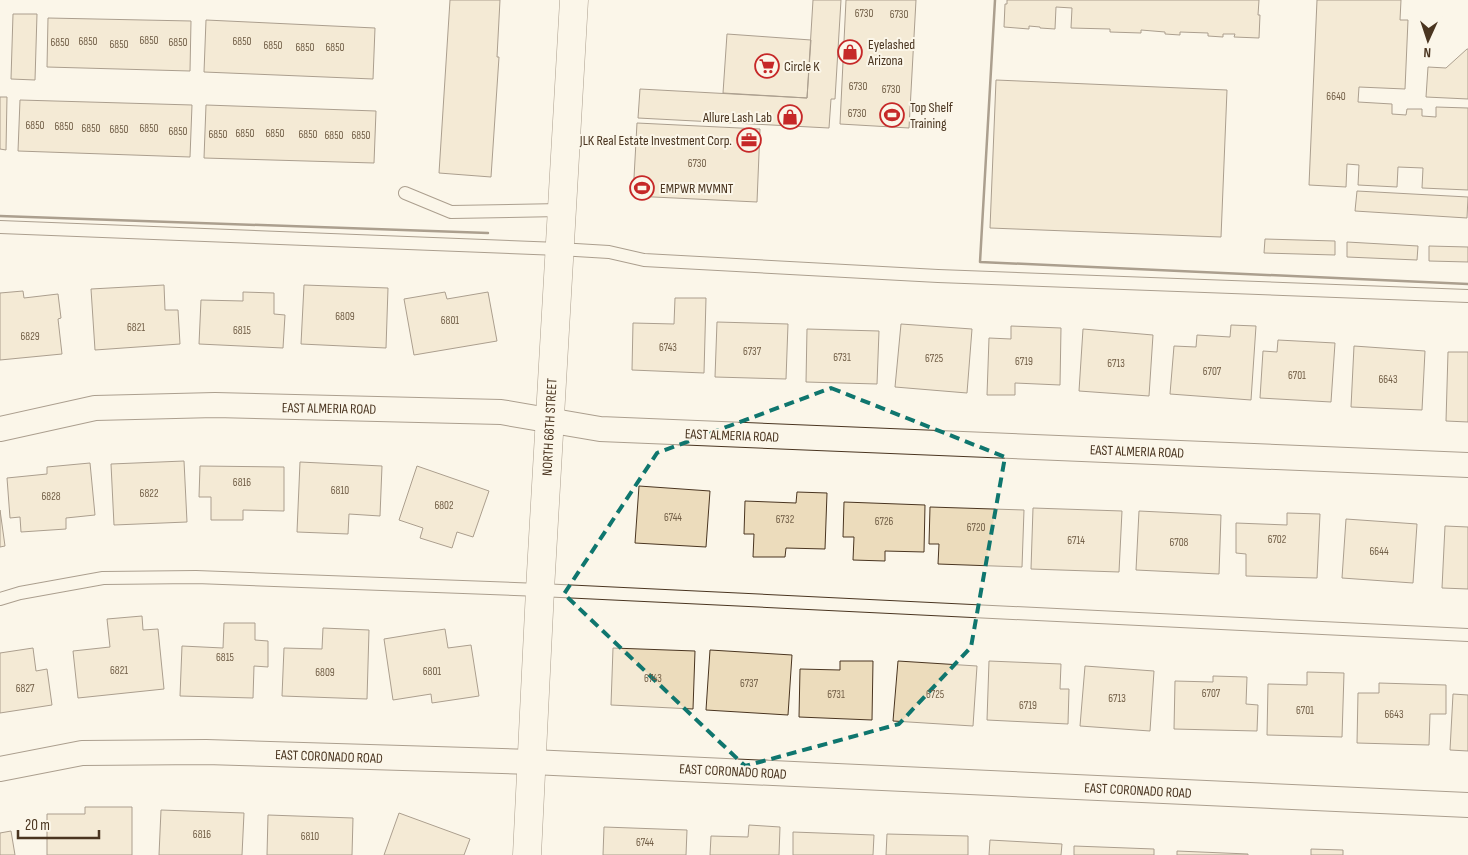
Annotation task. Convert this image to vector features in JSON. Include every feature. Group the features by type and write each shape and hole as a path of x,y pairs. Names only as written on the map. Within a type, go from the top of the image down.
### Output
{"street":[{"name":"NORTH 68TH STREET","path":"527,855 549,421 574,0"},
{"name":"EAST ALMERIA ROAD","path":"0,429 95,408 215,405 501,412 610,430 1468,465"},
{"name":"EAST CORONADO ROAD","path":"0,769 82,753 206,752 532,762 1468,805"}],"lane":[{"path":"405,193 452,212 561,210"},
{"path":"0,227 559,249 609,252 644,260 938,276 1468,296"},
{"path":"0,599 20,593 103,578 196,577 540,590 1468,635"}],"highlighted area":[{"path":"831,388 1005,457 971,647 899,724 745,766 564,594 657,453"}],"building":[{"path":"450,0 500,0 497,57 499,57 491,177 439,173"},
{"path":"813,0 841,0 835,99 831,99 829,128 638,118 640,89 807,98"},
{"path":"846,0 916,0 909,128 840,124"},
{"path":"1007,0 1259,0 1259,38 1234,37 1235,34 1223,34 1223,37 1208,36 1208,33 1180,32 1180,35 1141,30 1141,33 1110,32 1110,29 1071,28 1072,8 1056,7 1055,29 1029,26 1029,29 1004,27 1005,4 1007,4"},
{"path":"1317,0 1401,0 1400,20 1408,20 1405,89 1359,87 1358,102 1392,104 1392,114 1406,115 1407,109 1422,109 1422,116 1436,117 1436,107 1468,108 1468,190 1422,188 1423,168 1398,167 1397,187 1358,185 1359,165 1347,164 1346,187 1309,185"},
{"path":"13,14 37,14 35,80 11,79"},
{"path":"48,18 191,21 190,71 47,67"},
{"path":"206,20 375,28 373,79 204,72"},
{"name":"Circle K","path":"727,34 811,40 807,98 723,93"},
{"path":"1467,49 1468,99 1426,97 1428,67 1446,68"},
{"path":"996,80 1227,90 1221,237 990,228"},
{"path":"0,97 7,97 6,150 0,149"},
{"path":"20,100 192,105 190,157 18,151"},
{"path":"206,105 376,111 374,163 204,158"},
{"path":"637,123 760,129 757,202 633,196"},
{"path":"1357,191 1468,197 1467,218 1355,211"},
{"path":"1265,239 1335,241 1335,255 1264,253"},
{"path":"1347,242 1418,246 1417,260 1347,257"},
{"path":"1429,246 1468,247 1468,262 1429,261"},
{"path":"164,285 165,310 178,310 180,344 95,350 91,289"},
{"path":"304,285 388,288 386,348 301,344"},
{"path":"23,291 24,298 58,294 61,318 58,319 62,354 0,360 0,293"},
{"path":"243,292 274,293 274,314 285,315 283,348 199,344 201,300 243,301"},
{"path":"445,292 447,299 488,292 497,341 414,355 404,299"},
{"path":"675,298 706,298 704,373 632,370 633,323 674,324"},
{"path":"717,322 788,324 786,379 715,377"},
{"path":"901,324 972,329 967,393 895,387"},
{"path":"1231,325 1256,326 1251,400 1170,394 1174,346 1196,347 1197,335 1230,337"},
{"path":"1011,326 1061,328 1060,385 1015,383 1015,395 987,395 989,338 1011,339"},
{"path":"807,329 879,331 877,384 806,382"},
{"path":"1083,329 1153,335 1149,396 1079,391"},
{"path":"1278,340 1335,343 1331,402 1260,398 1263,351 1277,352"},
{"path":"1354,346 1425,351 1422,410 1351,407"},
{"path":"1448,352 1468,352 1468,422 1446,421"},
{"path":"184,461 187,522 114,525 111,464"},
{"path":"300,462 382,466 380,516 349,514 348,534 297,532"},
{"path":"90,463 95,515 66,518 66,529 21,532 20,517 10,518 7,478 47,474 47,467"},
{"path":"200,466 284,467 284,511 243,510 243,520 211,520 211,497 199,497"},
{"path":"417,466 489,491 473,537 457,532 452,548 420,538 423,528 399,520"},
{"path":"639,486 710,491 706,547 635,543"},
{"path":"797,492 827,493 825,549 786,548 785,557 753,557 754,534 744,534 745,501 796,503"},
{"path":"844,502 925,505 924,552 885,551 885,561 853,560 854,537 843,537"},
{"path":"930,507 1024,510 1022,567 938,564 939,544 929,544"},
{"path":"1033,508 1122,511 1119,572 1031,569"},
{"path":"0,510 5,546 0,547"},
{"path":"1139,511 1221,515 1219,574 1136,570"},
{"path":"1287,513 1320,514 1317,578 1246,576 1246,554 1236,553 1236,523 1287,525"},
{"path":"1346,519 1417,524 1413,583 1342,578"},
{"path":"1445,526 1468,527 1468,589 1442,588"},
{"path":"142,616 143,630 158,629 164,689 78,698 73,651 110,647 107,619"},
{"path":"224,623 255,623 255,640 268,641 268,667 254,666 253,698 180,696 182,646 223,648"},
{"path":"323,628 369,630 367,699 282,696 284,648 322,649"},
{"path":"445,629 448,648 471,645 479,696 432,703 431,694 393,700 384,639"},
{"path":"33,648 36,671 47,669 52,705 0,713 0,653"},
{"path":"613,648 695,651 693,709 611,705"},
{"path":"710,650 792,655 788,715 706,710"},
{"path":"840,661 873,661 872,720 799,717 800,669 840,670"},
{"path":"898,661 977,666 973,726 893,721"},
{"path":"989,661 1061,664 1060,689 1069,689 1068,724 987,720"},
{"path":"1085,666 1154,671 1150,731 1080,726"},
{"path":"1307,672 1344,673 1342,737 1267,735 1268,684 1307,685"},
{"path":"1213,676 1247,677 1246,704 1258,705 1257,731 1174,729 1175,681 1213,682"},
{"path":"1379,683 1446,685 1446,714 1430,714 1429,745 1357,743 1358,693 1379,693"},
{"path":"1453,694 1468,695 1468,751 1450,750"},
{"path":"85,807 132,807 132,855 47,855 47,814 85,814"},
{"path":"161,810 244,813 242,855 159,855"},
{"path":"399,813 470,839 464,855 384,855"},
{"path":"268,815 353,818 352,855 267,855"},
{"path":"749,825 780,827 779,855 710,855 711,836 748,837"},
{"path":"604,827 687,830 686,855 603,855"},
{"path":"11,831 15,855 0,855 0,833"},
{"path":"793,832 874,835 873,855 793,855"},
{"path":"887,834 968,836 968,855 886,855"},
{"path":"990,840 1062,844 1061,855 989,855"},
{"path":"1074,846 1154,849 1154,855 1074,855"},
{"path":"1311,849 1343,850 1343,855 1311,855"},
{"path":"1177,851 1248,854 1248,855 1177,855"}],"wall":[{"path":"995,0 980,262 1468,284"},
{"path":"0,216 488,233"}],"place":[{"name":"Eyelashed Arizona","path":"850,52"},
{"name":"Circle K","path":"767,66"},
{"name":"Top Shelf Training","path":"892,115"},
{"name":"Allure Lash Lab","path":"790,117"},
{"name":"JLK Real Estate Investment Corp.","path":"749,140"},
{"name":"EMPWR MVMNT","path":"642,188"}]}
